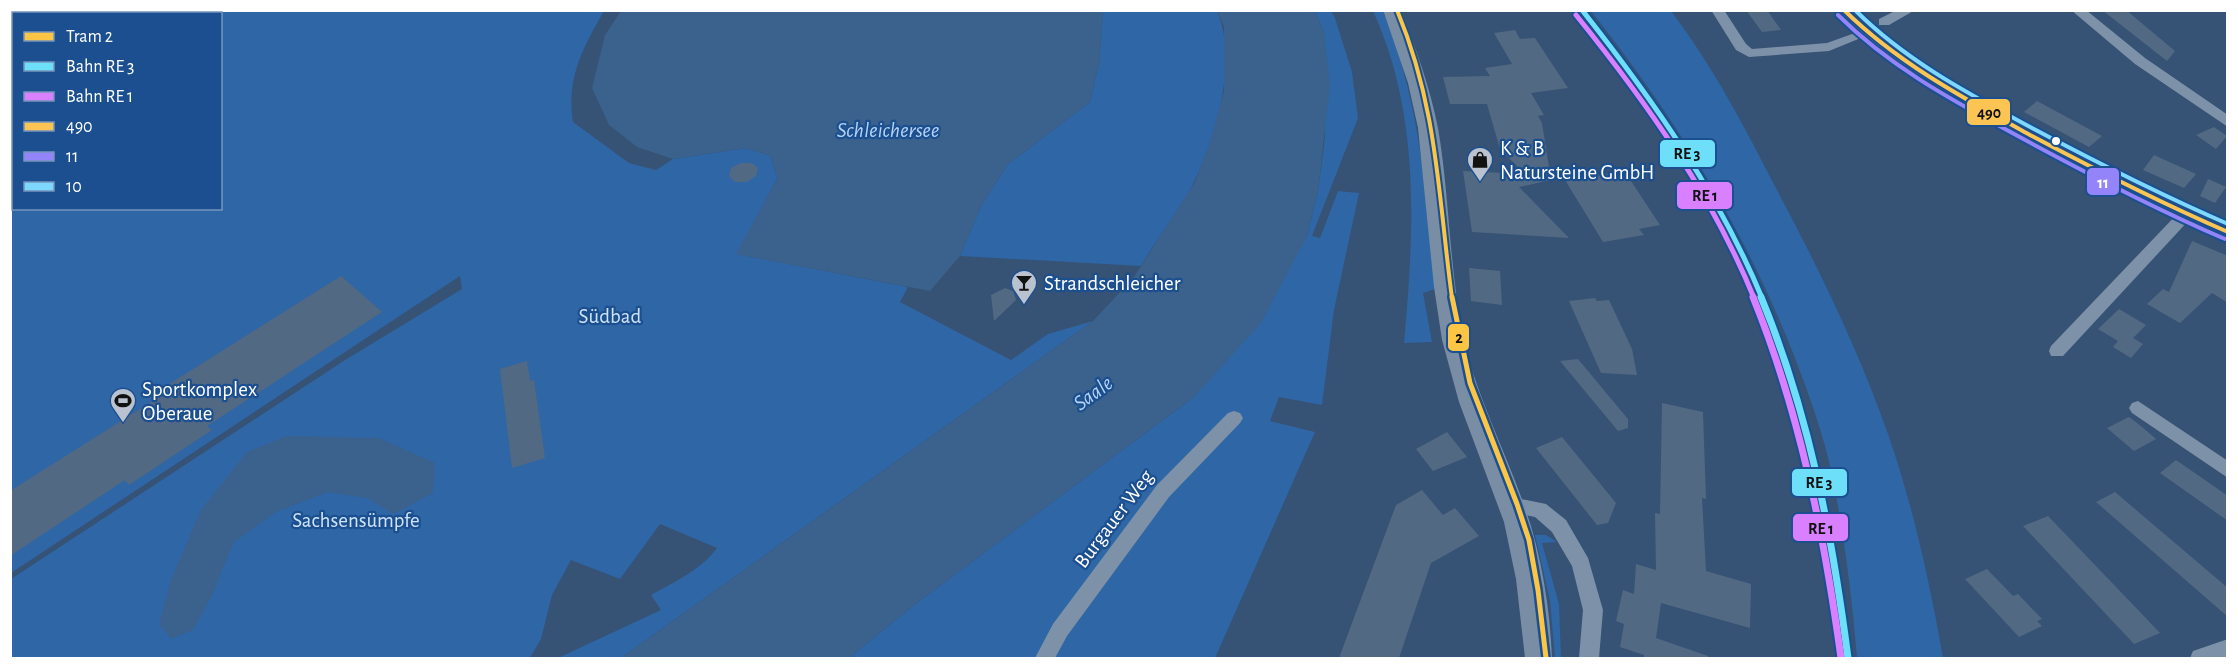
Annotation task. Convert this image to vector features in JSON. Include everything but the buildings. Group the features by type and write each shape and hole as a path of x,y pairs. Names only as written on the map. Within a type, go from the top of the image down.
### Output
{"main road":[{"path":"1392,10 1415,73 1428,129 1444,293 1453,342 1467,389 1511,505 1532,582 1539,658"},
{"path":"1844,10 1886,50 1973,104 2125,186 2185,215 2228,232"}],"street":[{"path":"1717,10 1741,47 1749,53 1829,47 1866,33"},
{"path":"1884,22 1909,10"},
{"path":"2077,10 2140,61 2228,122"},
{"path":"2057,351 2185,215"},
{"path":"2138,408 2228,471"},
{"name":"Burgauer Weg","path":"1045,658 1060,630 1163,491 1234,418"},
{"path":"1511,505 1540,510 1559,526 1581,564 1593,610 1589,658"},
{"path":"2200,658 2228,648"}],"green space":[{"path":"10,11 604,11 589,37 574,77 571,106 573,122 629,163 656,170 673,159 746,148 771,156 777,179 737,254 908,287 900,302 1011,360 1048,334 1093,321 621,658 558,658 661,610 651,595 695,569 717,548 660,524 620,579 571,560 552,595 541,639 530,658 11,658 11,579 345,360 462,289 460,276 11,573"},
{"path":"1103,11 1217,11 1226,51 1222,96 1211,141 1183,202 1141,266 960,256 981,206 1007,165 1090,102 1099,63"},
{"path":"1315,11 1331,11 1335,18 1352,72 1358,118 1312,236 1320,238 1338,191 1359,193 1334,310 1322,405 1279,397 1270,421 1315,432 1215,658 1053,658 1069,632 1057,629 1039,658 849,658 914,605 1194,397 1307,236 1318,191 1325,137 1324,34"},
{"path":"1373,11 1383,11 1395,45 1405,78 1420,147 1435,289 1423,293 1432,342 1404,343 1411,216 1407,133 1400,91 1389,51"},
{"path":"1591,11 1671,11 1715,75 1823,280 1876,402 1897,461 1913,517 1943,658 1857,658 1847,566 1832,474 1820,428 1793,353 1752,260 1705,174 1651,92"},
{"path":"1535,535 1546,535 1557,542 1542,543 1559,604 1561,658 1555,658 1550,601"}],"water":[{"name":"Schleichersee","path":"621,11 1103,11 1099,63 1090,102 1007,165 981,206 960,256 930,291 736,254 777,179 771,156 746,148 673,159 637,147 609,125 592,88 605,35"},
{"name":"Saale","path":"1217,11 1315,11 1324,34 1330,85 1318,191 1307,236 1261,323 1194,397 914,605 849,658 621,658 1093,321 1134,277 1195,182 1211,139 1224,91 1224,27"},
{"path":"287,436 379,438 435,463 433,493 394,514 367,498 328,492 276,512 233,543 211,597 193,630 171,639 159,624 171,580 201,510 247,452"}],"tram line":[{"name":"2","path":"1397,10 1414,53 1426,96 1437,162 1452,296 1464,362 1477,403 1529,540 1543,624 1546,658"}],"transit line":[{"path":"1582,10 1641,86 1711,192 1751,272 1773,324 1791,378 1821,488 1841,601 1848,658"},
{"name":"490","path":"1844,10 1883,46 1949,90 2122,183 2228,232"},
{"name":"10","path":"1855,10 1891,44 1932,72 2122,175 2228,224"},
{"path":"1576,15 1635,90 1671,142 1705,196 1744,276 1784,382 1800,436 1824,546 1841,658"},
{"name":"11","path":"1838,15 1857,34 1899,68 1945,96 2119,190 2225,239"}],"place":[{"name":"K & B Natursteine GmbH","path":"1480,183"},
{"name":"Strandschleicher","path":"1024,306"},
{"name":"Sportkomplex Oberaue","path":"123,424"}],"park label":[{"name":"Südbad","path":"610,316"},
{"name":"Sachsensümpfe","path":"356,520"}]}
